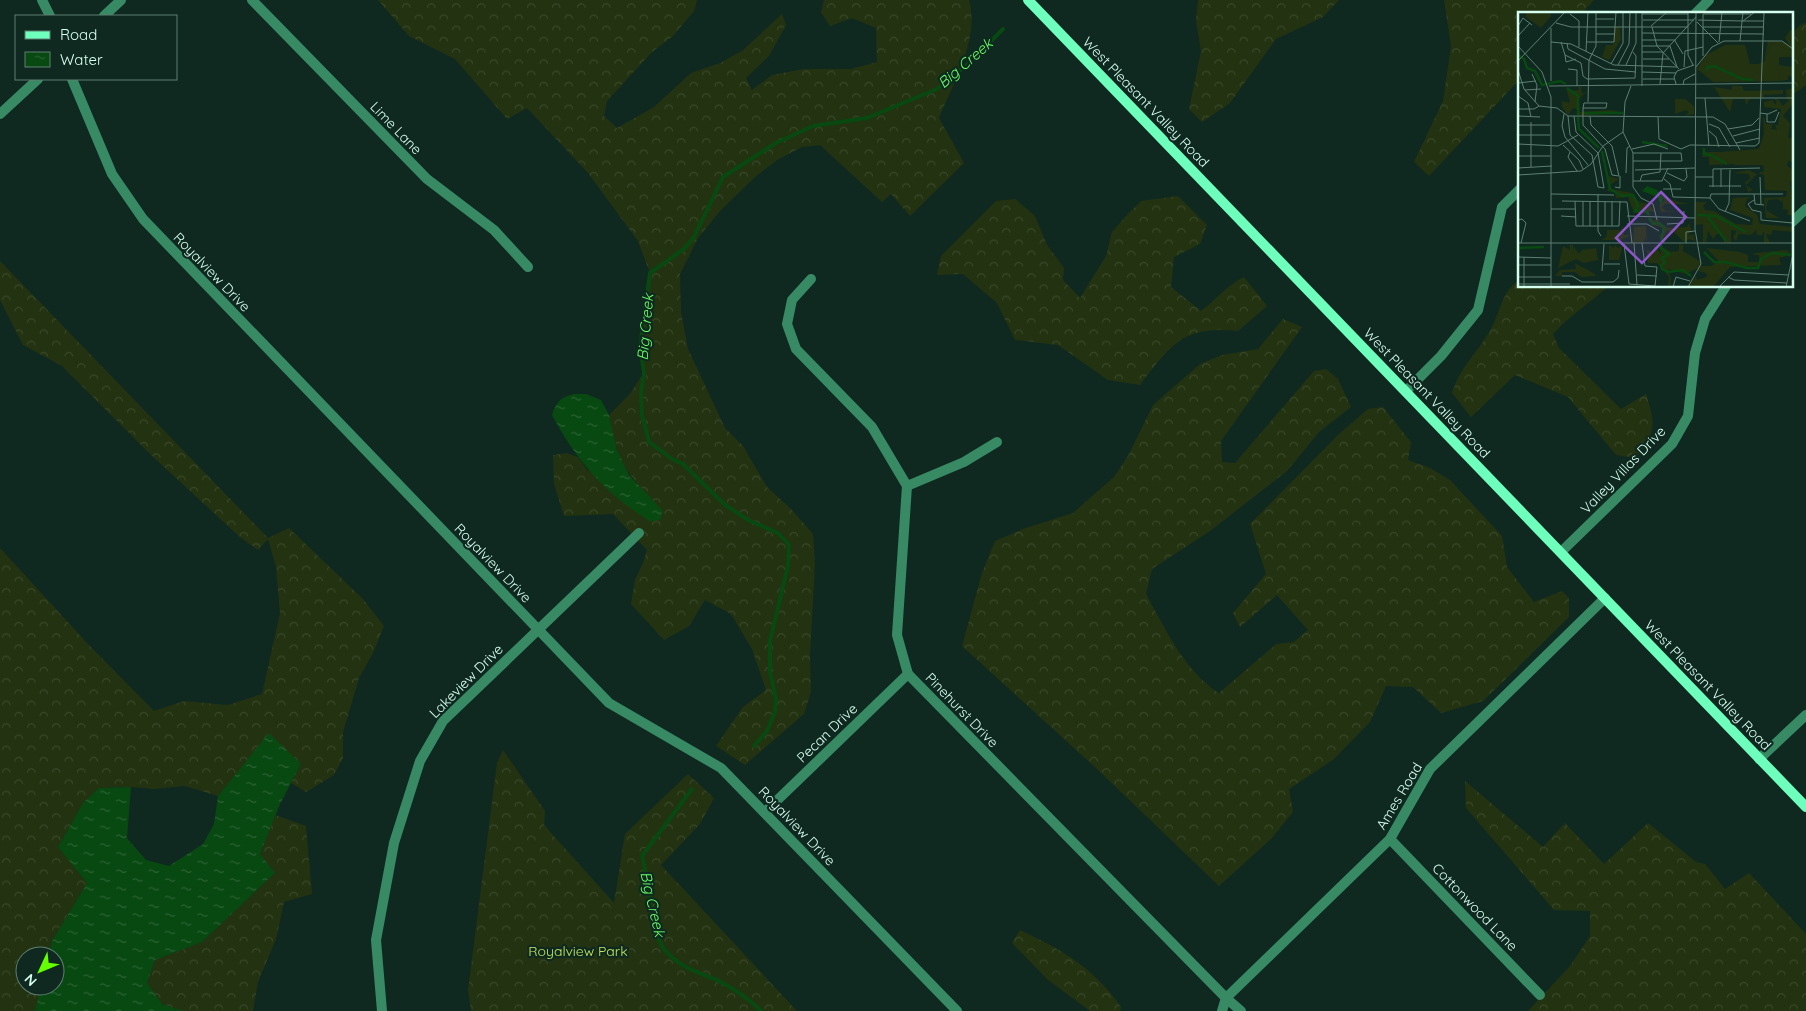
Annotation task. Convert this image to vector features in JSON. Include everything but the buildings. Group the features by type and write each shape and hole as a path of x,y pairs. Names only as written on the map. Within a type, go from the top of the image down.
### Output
{"main road":[{"name":"West Pleasant Valley Road","path":"1028,0 1806,807"}],"street":[{"path":"42,0 50,15"},
{"path":"105,15 121,0"},
{"name":"Lime Lane","path":"252,0 427,179 494,230 528,267"},
{"path":"1697,12 1709,0"},
{"path":"0,114 37,80"},
{"name":"Royalview Drive","path":"72,80 112,174 143,219 609,703 721,768 956,1011"},
{"path":"1406,391 1441,356 1478,310 1502,207 1518,191"},
{"path":"1794,220 1806,209"},
{"path":"811,279 792,300 787,324 796,349 872,427 907,486 964,462 997,442"},
{"name":"Valley Villas Drive","path":"1561,552 1672,444 1688,416 1695,353 1705,318 1725,288"},
{"name":"Pinehurst Drive","path":"907,486 898,597 897,635 908,674 1226,998 1241,1011"},
{"name":"Lakeview Drive","path":"382,1011 376,940 394,843 420,761 443,721 639,533"},
{"name":"Ames Road","path":"1222,1011 1226,998 1390,839 1430,770 1605,598"},
{"name":"Pecan Drive","path":"764,812 908,674"},
{"path":"1760,759 1806,715"},
{"name":"Cottonwood Lane","path":"1390,839 1540,994"}],"green space":[{"path":"378,0 697,0 694,11 673,36 652,52 607,101 604,116 617,128 654,107 691,73 720,63 742,51 782,14 786,25 769,56 746,78 752,90 772,75 804,69 851,69 877,62 876,28 852,18 830,26 821,12 824,0 969,0 971,30 968,45 958,76 939,118 964,163 910,216 891,194 882,202 820,145 802,147 777,160 755,177 720,211 698,238 680,274 681,312 688,349 725,428 743,446 767,487 791,509 813,534 815,565 810,655 811,692 804,714 745,765 716,746 743,707 766,690 752,649 731,614 705,600 689,626 664,640 631,604 635,580 647,550 613,514 564,516 554,484 553,455 567,453 579,458 587,470 646,493 630,474 620,457 609,415 629,395 644,373 640,347 650,273 638,241 588,173 527,108 507,119 455,59 409,36"},
{"path":"1198,0 1339,0 1323,17 1276,39 1230,103 1202,122 1189,109 1201,51 1196,21"},
{"path":"1444,0 1594,0 1583,12 1518,12 1518,81 1429,176 1414,162 1443,101 1451,46"},
{"path":"1806,23 1806,85 1794,94 1794,32 1800,25"},
{"path":"1178,196 1207,225 1200,244 1174,257 1171,287 1201,311 1232,284 1244,277 1267,306 1238,331 1203,331 1180,341 1170,349 1140,385 1108,380 1058,345 1015,340 997,303 963,274 937,275 941,256 996,201 1015,199 1035,216 1047,245 1064,268 1063,280 1080,298 1106,256 1112,232 1127,215 1141,201"},
{"path":"0,261 268,538 289,528 363,599 384,626 373,653 359,678 343,732 343,758 334,775 306,792 291,783 301,764 269,734 218,796 185,786 153,789 131,787 99,788 83,803 58,847 87,883 51,946 15,946 15,996 39,996 35,1011 0,1011 0,548 87,643 154,711 184,701 228,705 262,694 280,613 276,567 268,539 258,550 241,538 150,454 62,366 23,345 0,300"},
{"path":"1518,281 1518,288 1606,288 1553,334 1559,348 1621,409 1646,394 1653,421 1652,428 1651,434 1636,458 1616,455 1568,397 1515,375 1471,417 1452,393 1464,367 1491,329 1505,296"},
{"path":"1283,319 1302,327 1221,441 1222,462 1235,463 1314,371 1326,369 1338,379 1351,407 1319,432 1287,471 1210,531 1152,569 1146,594 1168,635 1196,673 1219,693 1276,644 1294,642 1308,630 1277,595 1240,627 1233,613 1266,574 1250,524 1339,434 1368,409 1383,407 1411,442 1408,460 1430,468 1450,480 1502,536 1507,567 1534,602 1562,591 1569,598 1569,617 1483,701 1441,713 1413,687 1386,686 1370,722 1334,759 1289,789 1293,812 1271,839 1219,886 1097,769 962,646 982,573 995,541 1023,529 1073,513 1114,477 1128,456 1153,405 1200,364 1222,355 1258,349"},
{"name":"Royalview Park","path":"503,750 545,811 544,825 614,903 625,834 688,774 714,798 700,824 661,865 797,1011 471,1011 468,990 497,763"},
{"path":"1465,781 1543,847 1565,823 1604,864 1648,823 1696,862 1705,864 1725,889 1749,873 1806,934 1806,1011 1528,1011 1570,966 1590,936 1590,911 1554,910 1466,808"},
{"path":"275,815 306,826 312,894 284,902 276,939 258,982 253,1011 183,1011 162,1004 147,983 155,960 202,942 275,873 260,854"},
{"path":"1020,930 1050,945 1088,970 1121,1007 1120,1011 1090,1011 1048,980 1012,943"}],"water":[{"path":"574,394 586,394 601,400 609,415 617,450 629,475 662,510 661,519 651,522 620,500 594,476 572,448 552,415 560,401"},
{"path":"269,733 301,764 280,804 260,854 275,873 202,942 155,960 147,983 162,1004 183,1011 35,1011 39,996 65,996 65,946 51,946 87,883 58,847 83,803 99,788 131,787 127,838 146,860 169,866 203,844 214,824 218,796"}],"waterway":[{"name":"Big Creek","path":"754,746 767,731 775,712 776,699 770,672 770,641 788,566 789,545 778,533 750,521 725,505 683,464 672,459 649,442 642,415 641,392 644,373 640,347 650,273 684,249 694,237 723,177 776,143 813,126 867,118 937,89 968,64 1003,29"},
{"name":"Big Creek","path":"692,789 642,856 655,929 664,949 676,960 729,986 761,1011"}]}
